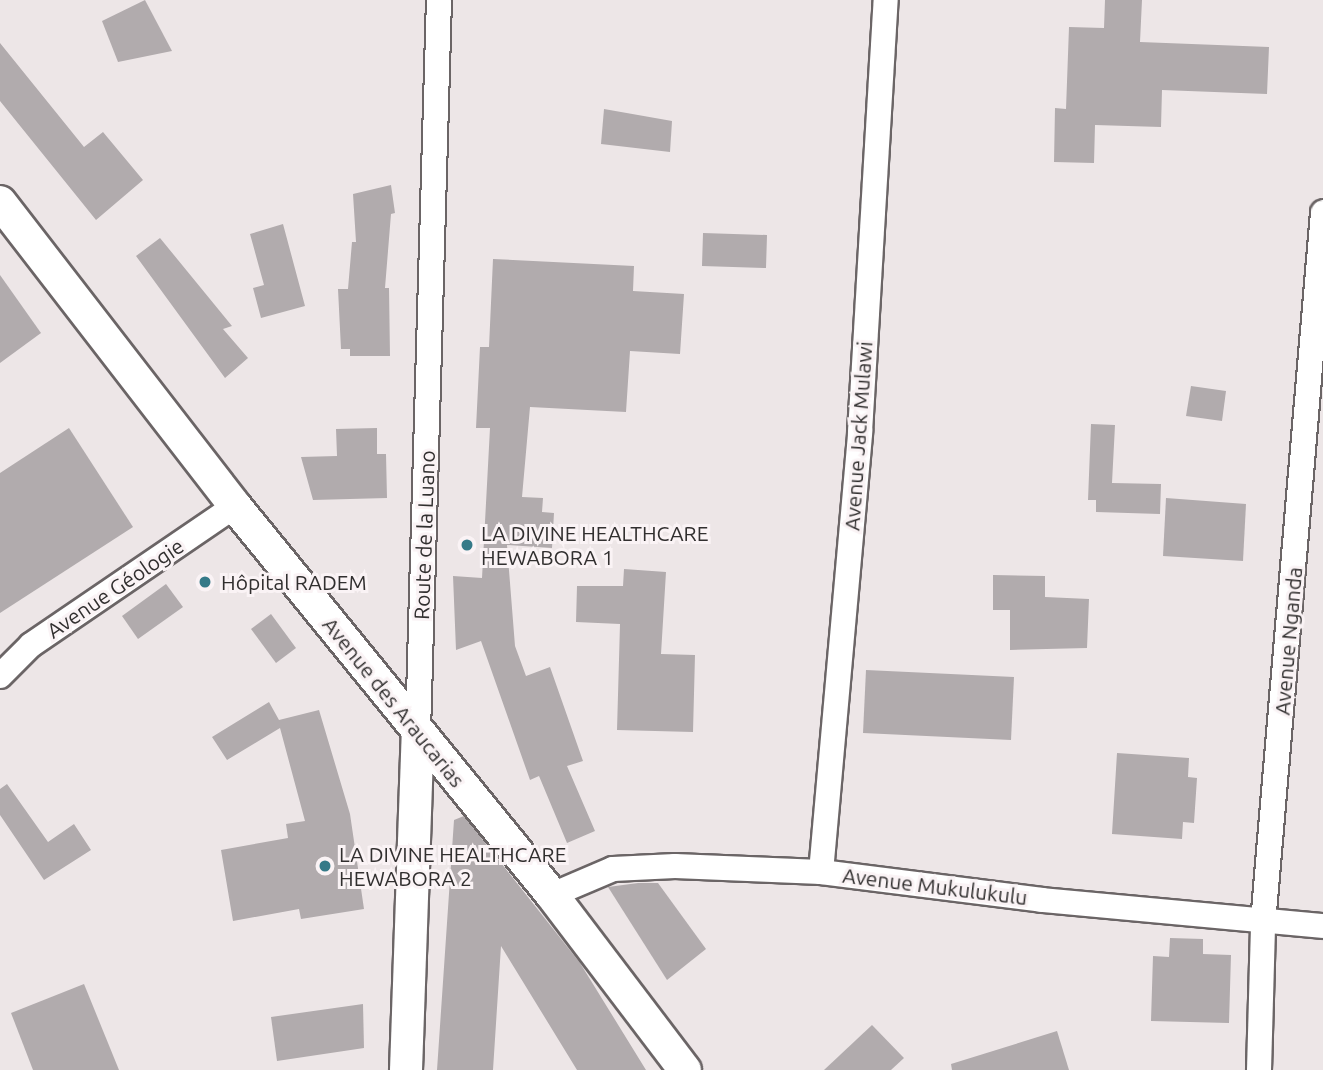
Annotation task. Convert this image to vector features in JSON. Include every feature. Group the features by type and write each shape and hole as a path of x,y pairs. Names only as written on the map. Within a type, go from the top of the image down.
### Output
{"street":[{"name":"Route de la Luano","path":"406,1070 439,0"},
{"name":"Avenue Jack Mulawi","path":"821,872 860,432 886,0"},
{"name":"Avenue des Araucarias","path":"3,211 235,506 552,895 685,1070"},
{"name":"Avenue Nganda","path":"1259,1070 1263,923 1323,212"},
{"name":"Avenue Géologie","path":"0,676 31,645 235,506"},
{"name":"Avenue Mukulukulu","path":"552,895 613,869 642,866 821,872 1263,923 1323,926"}],"building":[{"path":"145,0 172,51 118,62 102,21"},
{"path":"1105,0 1142,0 1140,42 1269,47 1267,94 1162,90 1161,127 1095,125 1094,163 1054,162 1055,108 1066,109 1069,27 1104,28"},
{"path":"0,43 84,147 103,132 143,180 96,220 0,101"},
{"path":"604,109 672,121 670,152 601,144"},
{"path":"391,185 395,213 391,214 385,288 389,288 390,356 350,356 350,349 341,349 338,289 348,289 352,242 356,242 353,194"},
{"path":"283,224 305,306 261,318 253,288 264,285 250,234"},
{"path":"703,233 767,235 766,268 702,266"},
{"path":"160,238 232,326 223,329 248,358 225,378 136,256"},
{"path":"493,259 634,266 633,291 684,294 680,354 630,351 626,412 530,407 522,497 543,498 542,512 554,513 552,548 507,545 515,646 526,676 550,667 583,761 567,766 595,831 567,843 539,776 530,780 481,641 456,650 453,576 482,578 490,428 476,428 480,347 489,347"},
{"path":"0,275 41,333 0,363"},
{"path":"1191,386 1226,391 1222,421 1186,416"},
{"path":"1091,424 1115,425 1112,483 1161,484 1160,514 1096,512 1096,500 1088,500"},
{"path":"69,428 133,527 0,613 0,473"},
{"path":"377,428 377,454 386,454 387,498 313,500 301,457 337,456 336,429"},
{"path":"1166,498 1246,504 1243,561 1163,556"},
{"path":"624,569 666,572 661,654 695,655 693,732 617,730 620,624 576,622 577,586 623,586"},
{"path":"993,575 1045,576 1045,597 1089,599 1087,648 1010,650 1010,610 993,610"},
{"path":"166,584 183,607 138,639 122,616"},
{"path":"271,614 296,648 276,663 251,629"},
{"path":"866,670 1014,677 1011,740 863,733"},
{"path":"269,702 279,720 319,710 350,814 364,909 301,919 299,909 233,921 221,850 288,838 286,824 305,821 280,728 227,760 212,737"},
{"path":"1117,753 1189,758 1188,777 1197,778 1194,823 1183,822 1182,839 1112,834"},
{"path":"7,784 48,842 74,824 91,850 44,880 0,815 0,789"},
{"path":"464,816 580,963 646,1070 577,1070 501,946 493,1070 437,1070 454,820"},
{"path":"658,883 706,949 667,980 608,887"},
{"path":"1170,938 1203,939 1203,954 1231,955 1229,1023 1151,1021 1153,956 1169,957"},
{"path":"84,984 119,1070 33,1070 11,1013"},
{"path":"363,1004 364,1048 277,1061 271,1017"},
{"path":"872,1025 904,1058 891,1070 824,1070"},
{"path":"1057,1031 1069,1070 952,1070 951,1064"}],"place":[{"name":"LA DIVINE HEALTHCARE HEWABORA 1","path":"467,545"},
{"name":"Hôpital RADEM","path":"205,582"},
{"name":"LA DIVINE HEALTHCARE HEWABORA 2","path":"325,866"}]}
